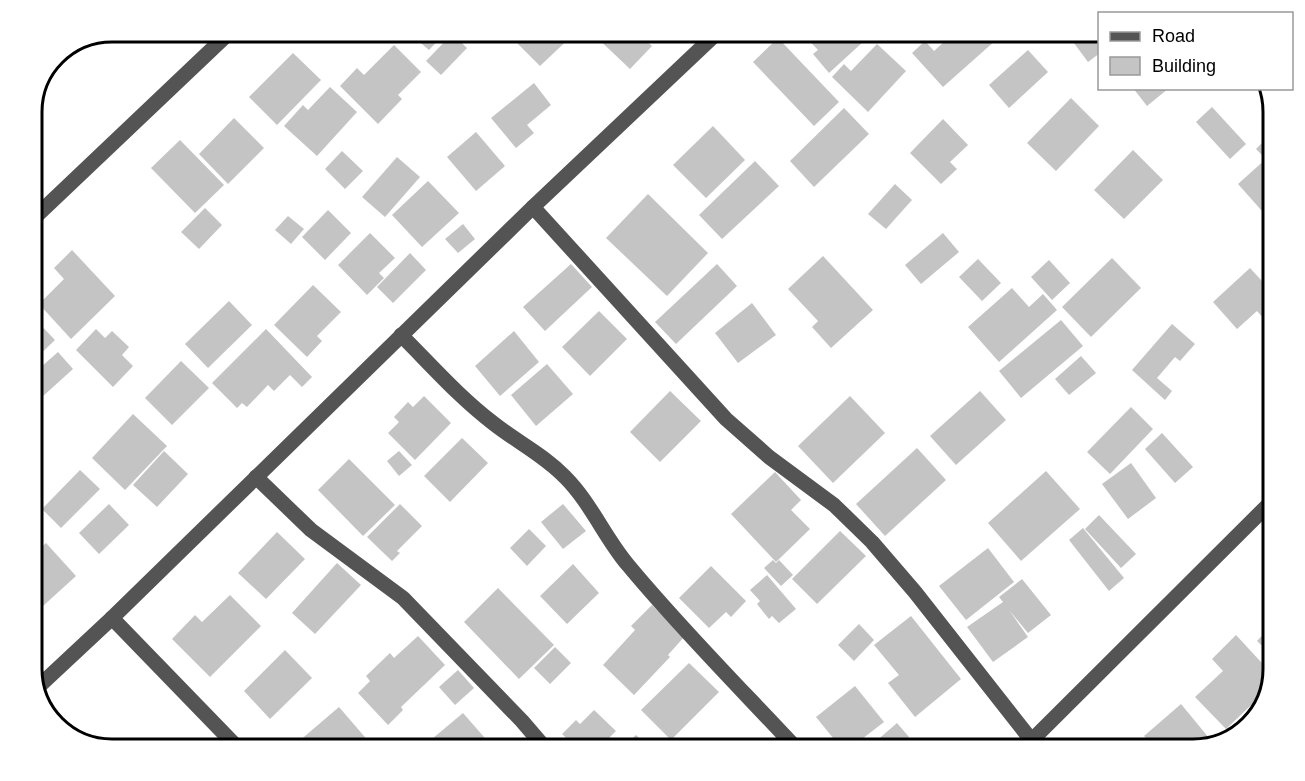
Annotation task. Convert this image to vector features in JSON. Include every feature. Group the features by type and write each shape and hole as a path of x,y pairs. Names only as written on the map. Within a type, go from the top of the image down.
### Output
{"street":[{"path":"42,211 219,42"},
{"path":"43,683 533,207 707,42"},
{"path":"533,207 726,419 769,457 834,505 872,542 915,592 1024,739"},
{"path":"402,335 460,396 494,424 535,450 566,477 593,512 616,550 641,581 787,739"},
{"path":"256,477 310,530 402,598 537,739"},
{"path":"1034,739 1263,511"},
{"path":"112,618 228,739"}],"building":[{"path":"420,42 437,42 429,50"},
{"path":"444,42 461,42 467,48 441,75 426,61"},
{"path":"516,42 565,42 540,66"},
{"path":"602,42 647,42 652,46 630,69"},
{"path":"774,42 782,42 839,102 814,126 753,62"},
{"path":"810,42 863,42 829,73 813,54 818,50"},
{"path":"924,42 934,51 944,42 994,42 943,87 912,53"},
{"path":"1073,42 1098,42 1098,54 1088,62"},
{"path":"877,44 906,71 868,112 832,77 844,64 851,71"},
{"path":"394,45 421,72 398,95 402,99 378,124 340,86 357,68 364,75"},
{"path":"1028,50 1048,72 1009,108 989,85"},
{"path":"293,53 321,80 277,125 249,97"},
{"path":"534,83 551,105 527,125 534,133 516,148 491,118"},
{"path":"330,87 357,112 317,156 284,126 303,105 308,110"},
{"path":"1135,90 1167,90 1147,106"},
{"path":"1071,98 1099,126 1056,171 1027,143"},
{"path":"1212,107 1246,144 1230,159 1196,122"},
{"path":"844,108 869,134 814,187 790,161"},
{"path":"234,118 264,148 228,184 199,154"},
{"path":"943,119 968,145 950,162 957,169 941,184 910,153"},
{"path":"713,126 745,160 706,198 673,165"},
{"path":"476,132 505,166 476,191 447,157"},
{"path":"180,140 224,185 195,213 151,168"},
{"path":"1263,142 1263,156 1256,149"},
{"path":"1133,150 1163,180 1124,219 1094,190"},
{"path":"342,151 363,171 345,189 325,169"},
{"path":"397,157 420,177 385,217 362,197"},
{"path":"755,161 779,186 722,239 699,215"},
{"path":"1263,162 1263,212 1238,184"},
{"path":"428,181 459,213 422,247 392,215"},
{"path":"895,184 912,200 886,229 868,214"},
{"path":"648,194 708,253 667,296 606,238"},
{"path":"205,208 222,225 199,249 181,232"},
{"path":"328,210 351,233 325,260 302,237"},
{"path":"288,216 304,229 291,244 275,230"},
{"path":"463,224 475,239 458,253 445,239"},
{"path":"370,233 395,258 379,273 384,278 367,295 338,265"},
{"path":"943,233 959,252 921,284 905,265"},
{"path":"72,250 115,296 71,339 42,307 42,301 64,279 54,268"},
{"path":"410,253 426,270 393,303 377,287"},
{"path":"823,256 873,310 831,348 812,327 818,321 788,289"},
{"path":"1112,258 1141,288 1091,337 1062,307"},
{"path":"978,259 1001,283 982,301 959,277"},
{"path":"1049,260 1070,283 1052,300 1031,277"},
{"path":"571,264 592,287 545,331 523,307"},
{"path":"717,264 737,286 676,344 655,322"},
{"path":"1250,268 1263,282 1263,318 1257,311 1237,329 1213,302"},
{"path":"313,285 341,312 317,336 322,341 307,357 274,325"},
{"path":"1012,288 1029,307 1043,294 1057,310 999,362 968,327"},
{"path":"229,301 252,325 208,368 185,344"},
{"path":"752,303 776,335 738,363 715,333"},
{"path":"599,311 627,339 590,376 562,347"},
{"path":"1061,320 1083,346 1021,398 999,371"},
{"path":"1172,324 1195,344 1180,361 1175,357 1157,378 1172,391 1165,400 1132,370"},
{"path":"42,326 55,340 42,352"},
{"path":"96,329 105,338 112,331 129,347 122,355 133,366 113,387 76,350"},
{"path":"266,329 312,377 302,387 290,375 274,391 268,385 247,407 242,403 237,408 212,383"},
{"path":"514,331 539,362 500,396 475,366"},
{"path":"58,352 73,369 42,397 42,366"},
{"path":"1081,356 1096,373 1069,395 1055,379"},
{"path":"181,361 209,388 172,425 145,398"},
{"path":"547,364 573,394 536,426 511,395"},
{"path":"670,391 701,421 660,462 630,432"},
{"path":"980,391 1006,420 956,465 930,436"},
{"path":"424,396 451,423 415,460 388,433 399,422 394,417 408,402 413,407"},
{"path":"850,396 885,433 833,483 798,446"},
{"path":"1131,407 1153,429 1110,474 1087,452"},
{"path":"133,414 167,446 125,490 92,458"},
{"path":"1162,433 1193,467 1175,483 1145,449"},
{"path":"462,438 488,463 450,502 424,476"},
{"path":"917,448 946,480 885,536 856,504"},
{"path":"164,451 188,474 157,507 133,485"},
{"path":"399,451 412,465 399,476 387,461"},
{"path":"349,459 395,505 363,536 318,490"},
{"path":"1131,463 1156,498 1128,519 1102,484"},
{"path":"80,470 100,489 61,528 42,509"},
{"path":"1046,471 1080,509 1021,561 988,523"},
{"path":"775,472 801,500 791,510 810,529 776,562 731,514"},
{"path":"109,504 129,525 99,554 79,533"},
{"path":"400,504 422,526 397,551 400,553 392,561 367,537"},
{"path":"563,504 586,531 563,549 541,522"},
{"path":"1099,515 1136,554 1121,568 1085,529"},
{"path":"1083,528 1124,578 1109,591 1069,540"},
{"path":"529,529 546,546 527,566 510,548"},
{"path":"840,531 866,556 817,604 792,579"},
{"path":"277,532 305,559 266,599 238,573"},
{"path":"46,543 76,576 43,606 42,605 42,547"},
{"path":"988,548 1014,582 966,620 939,586"},
{"path":"773,560 776,563 779,560 793,575 781,586 764,568"},
{"path":"337,563 361,585 315,634 292,613"},
{"path":"573,564 599,593 567,624 540,596"},
{"path":"711,566 746,601 731,617 726,612 709,628 679,598"},
{"path":"767,575 796,609 779,623 772,616 769,619 757,604 760,601 750,590"},
{"path":"1022,579 1051,615 1028,633 1009,610 1028,637 993,662 967,627 1003,602 999,597"},
{"path":"498,588 554,645 519,679 464,622"},
{"path":"230,595 261,626 210,677 172,639 195,615 202,622"},
{"path":"652,605 684,637 668,655 670,657 634,695 603,665 635,630 631,626"},
{"path":"911,616 961,679 915,717 888,683 899,675 874,645"},
{"path":"859,624 874,640 854,661 838,645"},
{"path":"1236,635 1263,664 1261,687 1256,701 1226,729 1195,697 1223,671 1212,659"},
{"path":"1263,635 1263,647 1257,641"},
{"path":"418,636 445,665 401,707 403,710 388,725 358,693 370,681 366,676 390,653 394,658"},
{"path":"555,647 571,663 550,684 534,668"},
{"path":"285,650 312,678 270,719 244,691"},
{"path":"689,663 719,692 672,739 641,710"},
{"path":"458,670 474,688 455,705 439,687"},
{"path":"855,686 884,722 862,739 834,739 816,717"},
{"path":"1181,704 1208,737 1147,739 1144,736"},
{"path":"339,707 367,739 302,739"},
{"path":"594,710 616,731 608,739 567,739 562,734 576,720 580,724"},
{"path":"463,713 486,739 432,739"},
{"path":"897,723 909,737 907,739 879,739"}]}
